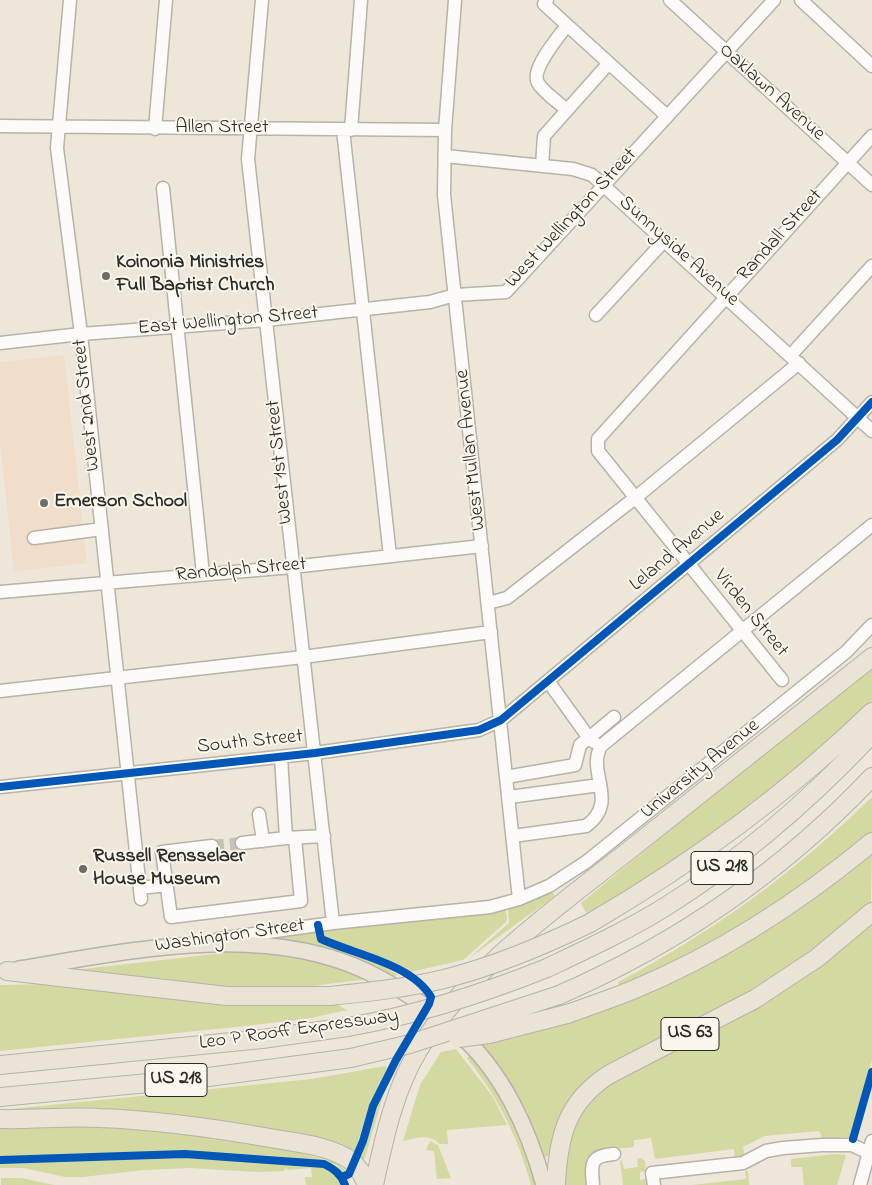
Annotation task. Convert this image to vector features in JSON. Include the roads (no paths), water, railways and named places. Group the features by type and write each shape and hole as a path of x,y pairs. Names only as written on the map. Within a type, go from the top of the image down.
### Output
{"highway":[{"path":"374,1185 392,1110 404,1078 419,1049 442,1019 491,964 520,937 872,657"},
{"path":"4,972 227,996 330,996 389,989 444,979 518,955 590,923 640,894 744,822 795,782 872,712"},
{"name":"Leo P Rooff Expressway","path":"0,1065 262,1039 348,1027 396,1019 494,989 547,968 626,929 665,907 711,877 778,825 842,766 872,734"},
{"name":"Leo P Rooff Expressway","path":"0,1097 201,1078 351,1058 410,1044 559,995 641,956 723,905 764,876 801,845 872,777"},
{"path":"410,1044 489,1034 567,1014 636,988 715,949 801,896 872,842"},
{"name":"US 63","path":"556,1185 557,1160 562,1136 571,1113 589,1089 610,1074 755,999 817,958 872,912"},
{"path":"0,1119 96,1118 146,1120 210,1128 307,1145 330,1151 352,1162 361,1170 367,1185"}],"main road":[{"path":"810,706 872,648"},
{"path":"153,948 229,944 268,946 309,953 366,971 413,998 467,1040 503,1088 525,1131 544,1185"},
{"name":"Washington Street","path":"4,972 153,948"}],"street":[{"name":"West 2nd Street","path":"67,0 57,148 81,334 140,894 167,885"},
{"path":"155,129 166,0"},
{"name":"West 1st Street","path":"262,0 248,159 333,923"},
{"path":"361,0 347,130 390,556"},
{"name":"West Mullan Avenue","path":"455,0 445,130 444,195 519,898"},
{"path":"547,0 544,4 667,116"},
{"name":"Oaklawn Avenue","path":"670,0 872,185"},
{"name":"West Wellington Street","path":"455,295 506,292 774,0"},
{"path":"801,0 872,66"},
{"path":"566,25 540,64 536,75 537,82 567,110"},
{"path":"542,166 544,136 609,63"},
{"name":"Allen Street","path":"0,126 155,129 445,130"},
{"name":"Randall Street","path":"598,451 598,439 605,429 872,136"},
{"name":"Sunnyside Avenue","path":"444,156 582,171 605,185 872,431"},
{"path":"163,188 203,574"},
{"path":"596,316 665,240"},
{"path":"488,603 507,598 635,498 795,359 872,266"},
{"name":"East Wellington Street","path":"0,343 81,334 266,320 430,302 455,295"},
{"name":"Leland Avenue","path":"501,720 838,440 872,402"},
{"name":"Virden Street","path":"598,451 782,680"},
{"path":"513,836 586,826 598,816 602,807 598,762 598,751 601,746 872,526"},
{"path":"34,538 102,529"},
{"name":"Randolph Street","path":"0,592 292,567 482,546"},
{"name":"University Avenue","path":"519,898 549,886 586,862 846,652 872,625"},
{"path":"0,691 303,657 491,632"},
{"path":"548,680 589,738 601,746"},
{"path":"575,765 580,746 614,717"},
{"name":"South Street","path":"0,786 315,753 479,730 501,720"},
{"path":"212,846 162,852 171,917 301,901 281,756"},
{"path":"506,777 598,762"},
{"path":"508,797 600,785"},
{"path":"259,814 262,841"},
{"path":"242,843 324,836"},
{"name":"Washington Street","path":"153,948 333,923 462,910 490,906 519,898"},
{"path":"654,1185 652,1173 744,1163 777,1149 822,1144 870,1147 860,1185"},
{"path":"592,1185 592,1166 596,1158 601,1155 614,1154"}],"tunnel":[{"path":"212,846 242,843"}],"place":[{"name":"Koinonia Ministries Full Baptist Church","path":"106,276"},
{"name":"Emerson School","path":"44,503"},
{"name":"Russell Rensselaer House Museum","path":"83,869"}]}
